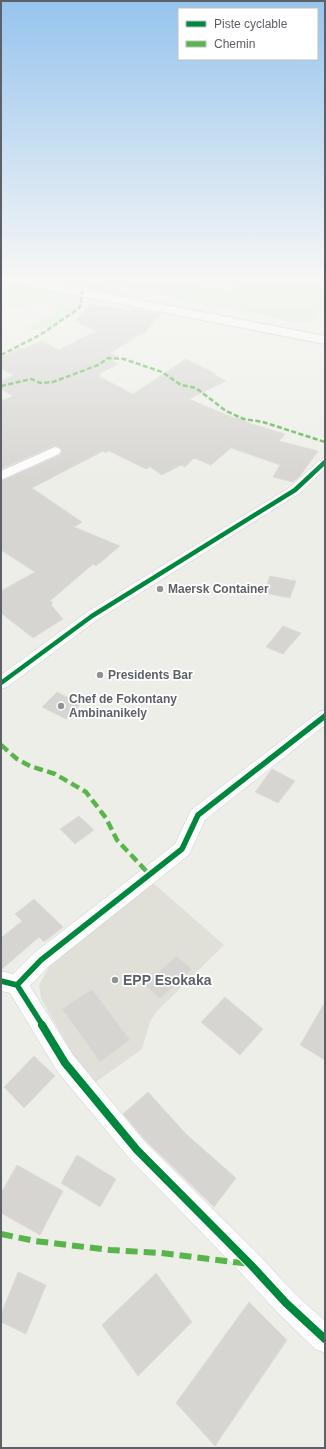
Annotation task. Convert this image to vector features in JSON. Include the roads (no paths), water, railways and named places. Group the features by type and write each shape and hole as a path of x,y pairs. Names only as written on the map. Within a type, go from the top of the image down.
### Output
{"street":[{"path":"1,476 55,452"},
{"path":"1,683 92,616 295,490 325,462"},
{"path":"325,716 198,815 182,849 41,960 9,983 65,1062 137,1150 252,1265 286,1303 325,1339"}],"place":[{"name":"Maersk Container","path":"160,589"},
{"name":"Presidents Bar","path":"100,675"},
{"name":"Chef de Fokontany Ambinanikely","path":"61,706"},
{"name":"EPP Esokaka","path":"115,980"}]}
